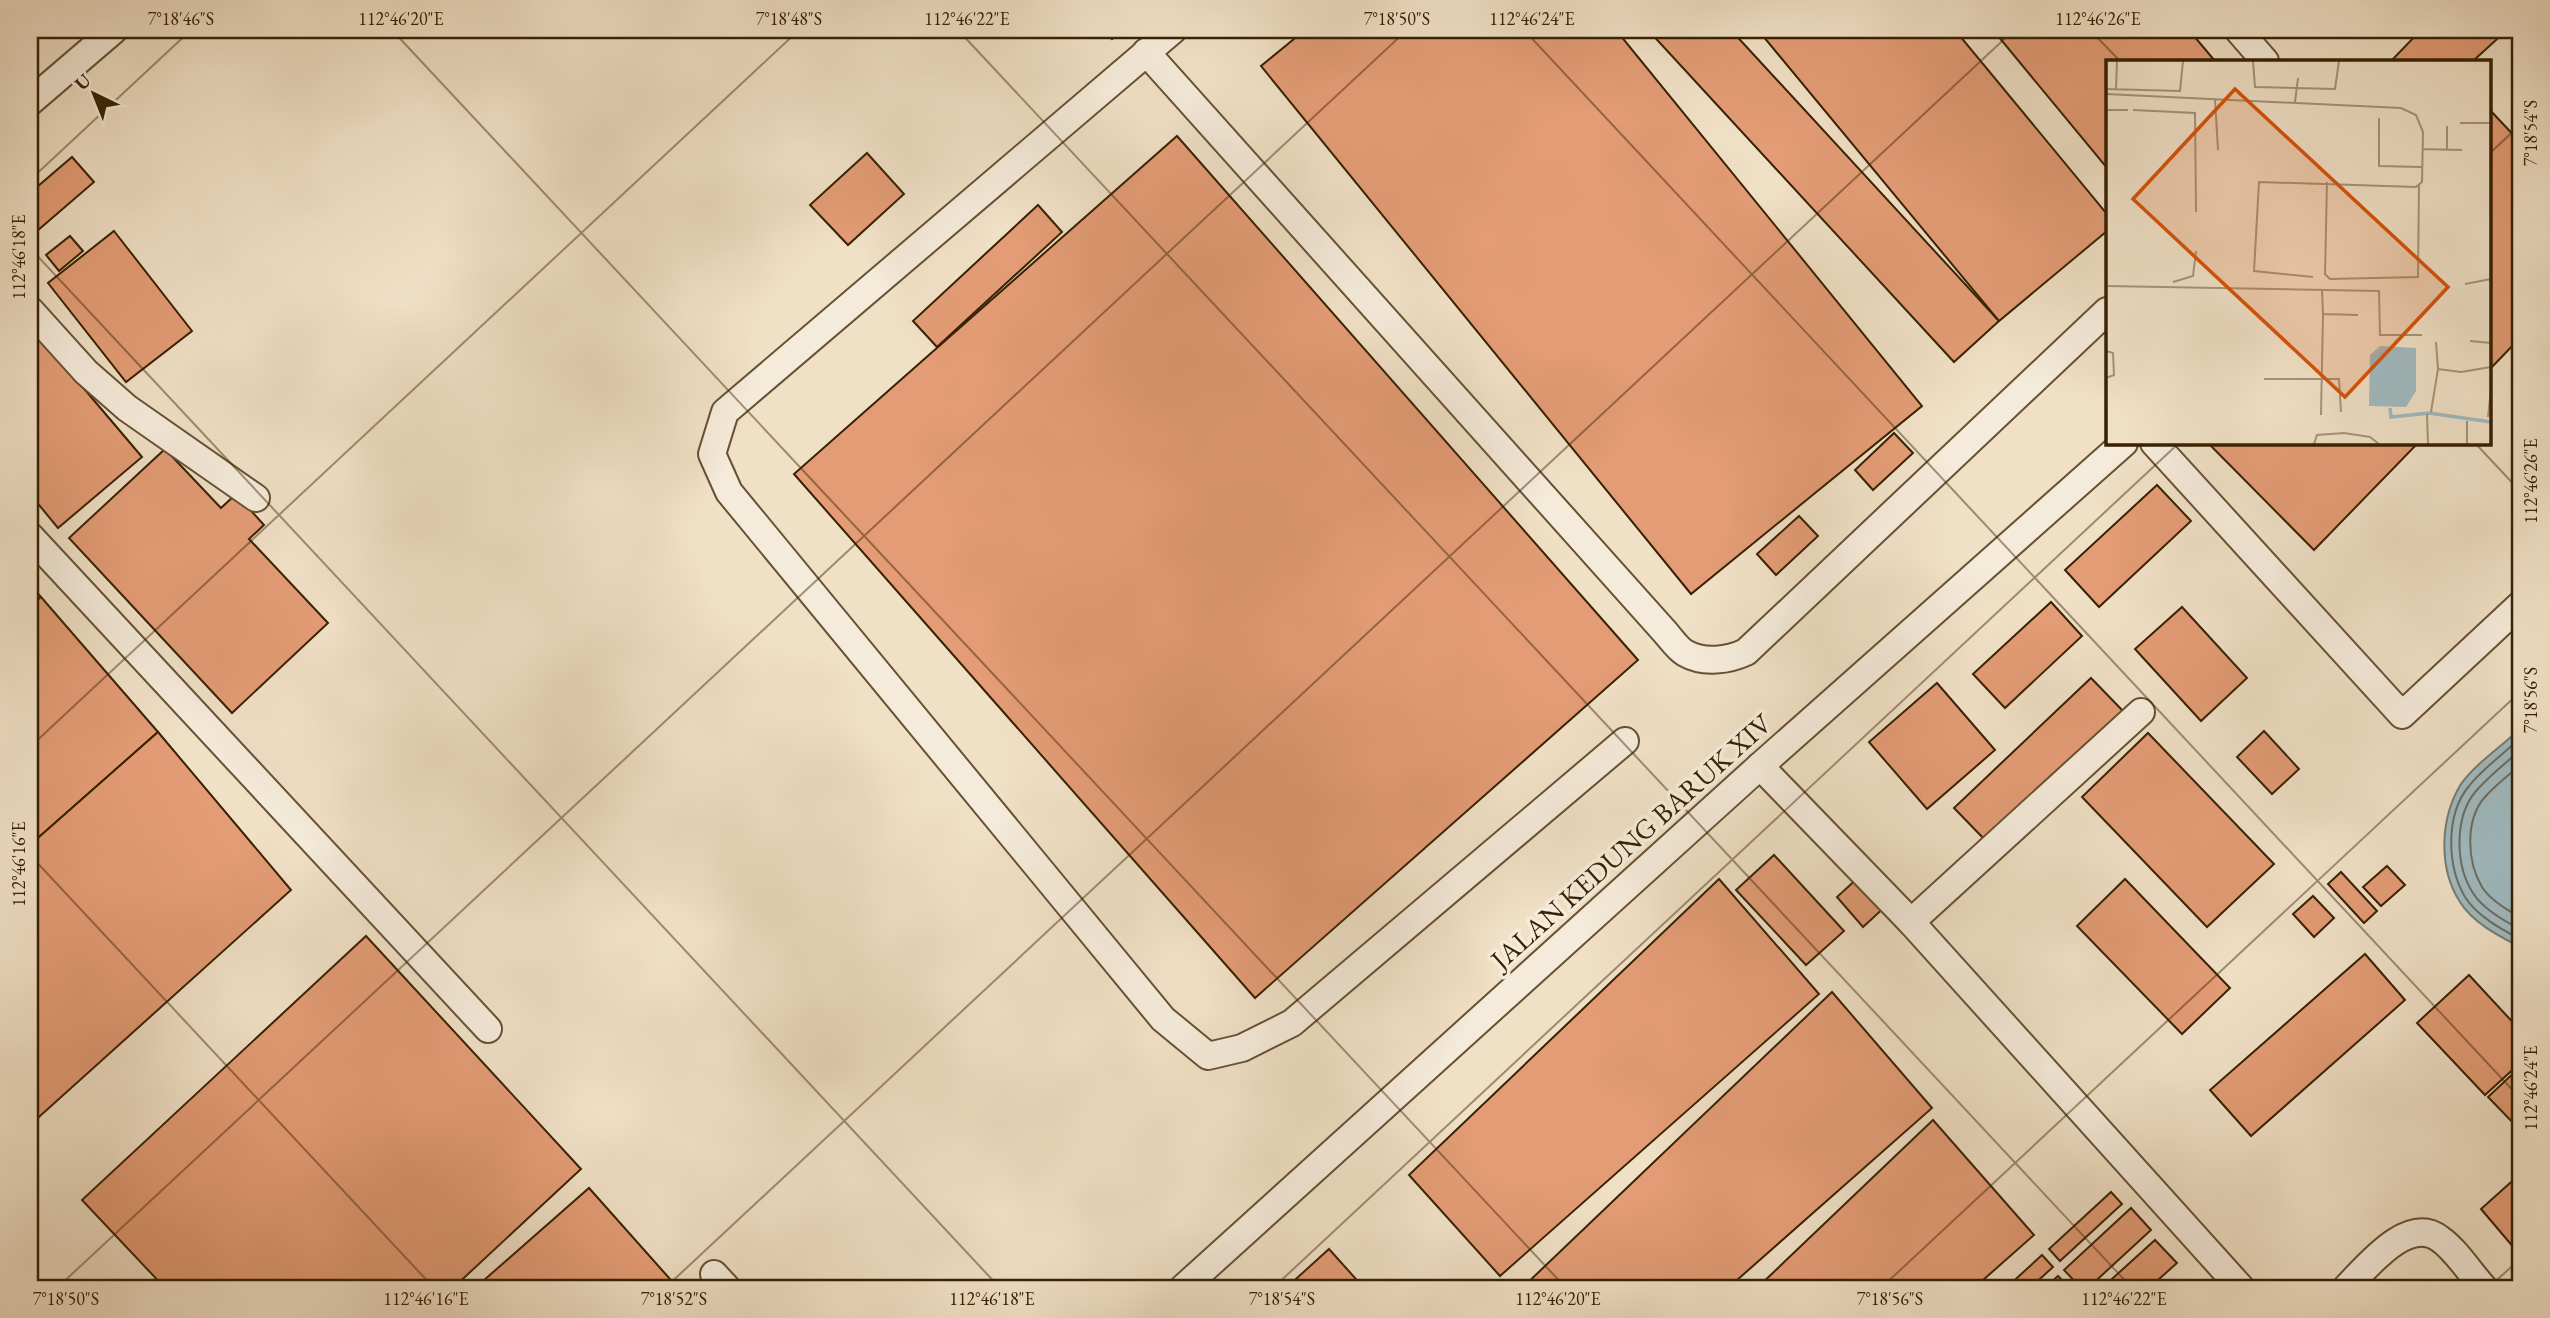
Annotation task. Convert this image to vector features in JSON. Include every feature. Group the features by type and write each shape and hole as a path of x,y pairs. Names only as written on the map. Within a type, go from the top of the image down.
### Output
{"lane":[{"path":"30,102 114,30"},
{"path":"1173,30 725,412 712,454 729,492 1163,1019 1208,1056 1242,1048 1292,1023 1625,741"},
{"path":"2238,30 2264,60"},
{"path":"1146,52 1665,632 1685,653 1704,659 1730,660 1746,652 2106,312"},
{"path":"30,310 86,372 127,408 256,498"},
{"name":"JALAN KEDUNG BARUK XIV","path":"1183,1288 1760,766 2123,444"},
{"path":"2155,444 2402,715 2520,605"},
{"path":"30,536 488,1029"},
{"path":"1911,922 2141,712"},
{"path":"1760,766 1911,922 2241,1288"},
{"path":"2346,1288 2390,1243 2430,1233 2441,1239 2484,1288"}],"water":[{"path":"2520,729 2520,947 2487,928 2465,910 2448,874 2444,843 2449,812 2461,784 2481,762"}],"building":[{"path":"1103,30 1122,30 1112,39"},
{"path":"1305,30 1616,30 1922,406 1691,594 1261,66"},
{"path":"1648,30 1731,30 1999,321 1954,362"},
{"path":"1758,30 1955,30 2106,213 2106,232 1999,321"},
{"path":"1993,30 2189,30 2214,60 2106,60 2106,167"},
{"path":"2421,30 2507,30 2474,60 2392,60"},
{"path":"2490,110 2520,142 2520,338 2490,369"},
{"path":"1177,136 1638,660 1255,998 794,474"},
{"path":"867,153 904,194 848,245 810,205"},
{"path":"72,157 94,182 37,231 30,223 30,193"},
{"path":"1038,205 1062,232 937,347 913,321"},
{"path":"114,231 192,331 126,382 48,283"},
{"path":"70,236 83,251 59,271 46,255"},
{"path":"36,332 142,457 58,528 30,494 30,337"},
{"path":"1894,433 1913,453 1873,490 1855,470"},
{"path":"2209,444 2417,444 2314,550"},
{"path":"165,449 221,508 236,494 264,525 249,539 328,623 232,713 69,538"},
{"path":"2157,485 2191,521 2099,607 2065,570"},
{"path":"1799,516 1818,536 1776,575 1757,554"},
{"path":"30,584 41,597 30,606"},
{"path":"41,597 158,732 30,845 30,606"},
{"path":"2051,602 2082,636 2005,708 1973,674"},
{"path":"2182,607 2247,678 2201,721 2135,649"},
{"path":"2091,678 2123,711 1987,842 1954,808"},
{"path":"1937,683 1995,750 1927,809 1869,742"},
{"path":"2264,731 2299,769 2272,794 2237,757"},
{"path":"158,732 291,890 30,1125 30,845"},
{"path":"2148,733 2274,864 2207,927 2082,797"},
{"path":"1774,855 1844,931 1806,965 1736,890"},
{"path":"2387,866 2405,885 2381,906 2363,887"},
{"path":"2341,872 2377,911 2364,923 2328,884"},
{"path":"1861,875 1888,904 1863,927 1837,897"},
{"path":"1719,879 1819,994 1500,1276 1409,1175"},
{"path":"2125,879 2230,988 2182,1034 2077,926"},
{"path":"2313,896 2334,918 2314,937 2293,914"},
{"path":"366,936 581,1169 453,1288 165,1288 82,1200"},
{"path":"2365,954 2405,1000 2251,1136 2210,1090"},
{"path":"2469,975 2520,1030 2520,1063 2485,1095 2417,1023"},
{"path":"1832,992 1932,1108 1728,1288 1522,1288"},
{"path":"2520,1067 2520,1130 2488,1097"},
{"path":"1933,1120 2034,1235 1974,1288 1757,1288"},
{"path":"2520,1174 2520,1255 2481,1209"},
{"path":"589,1188 678,1288 475,1288"},
{"path":"2111,1192 2122,1204 2060,1261 2049,1249"},
{"path":"2131,1208 2151,1230 2088,1288 2081,1288 2064,1270"},
{"path":"2155,1240 2177,1263 2149,1288 2102,1288"},
{"path":"1329,1249 1364,1288 1286,1288"},
{"path":"2042,1255 2053,1267 2030,1288 2006,1288"},
{"path":"30,1275 42,1288 30,1288"},
{"path":"2058,1276 2070,1288 2045,1288"}]}
